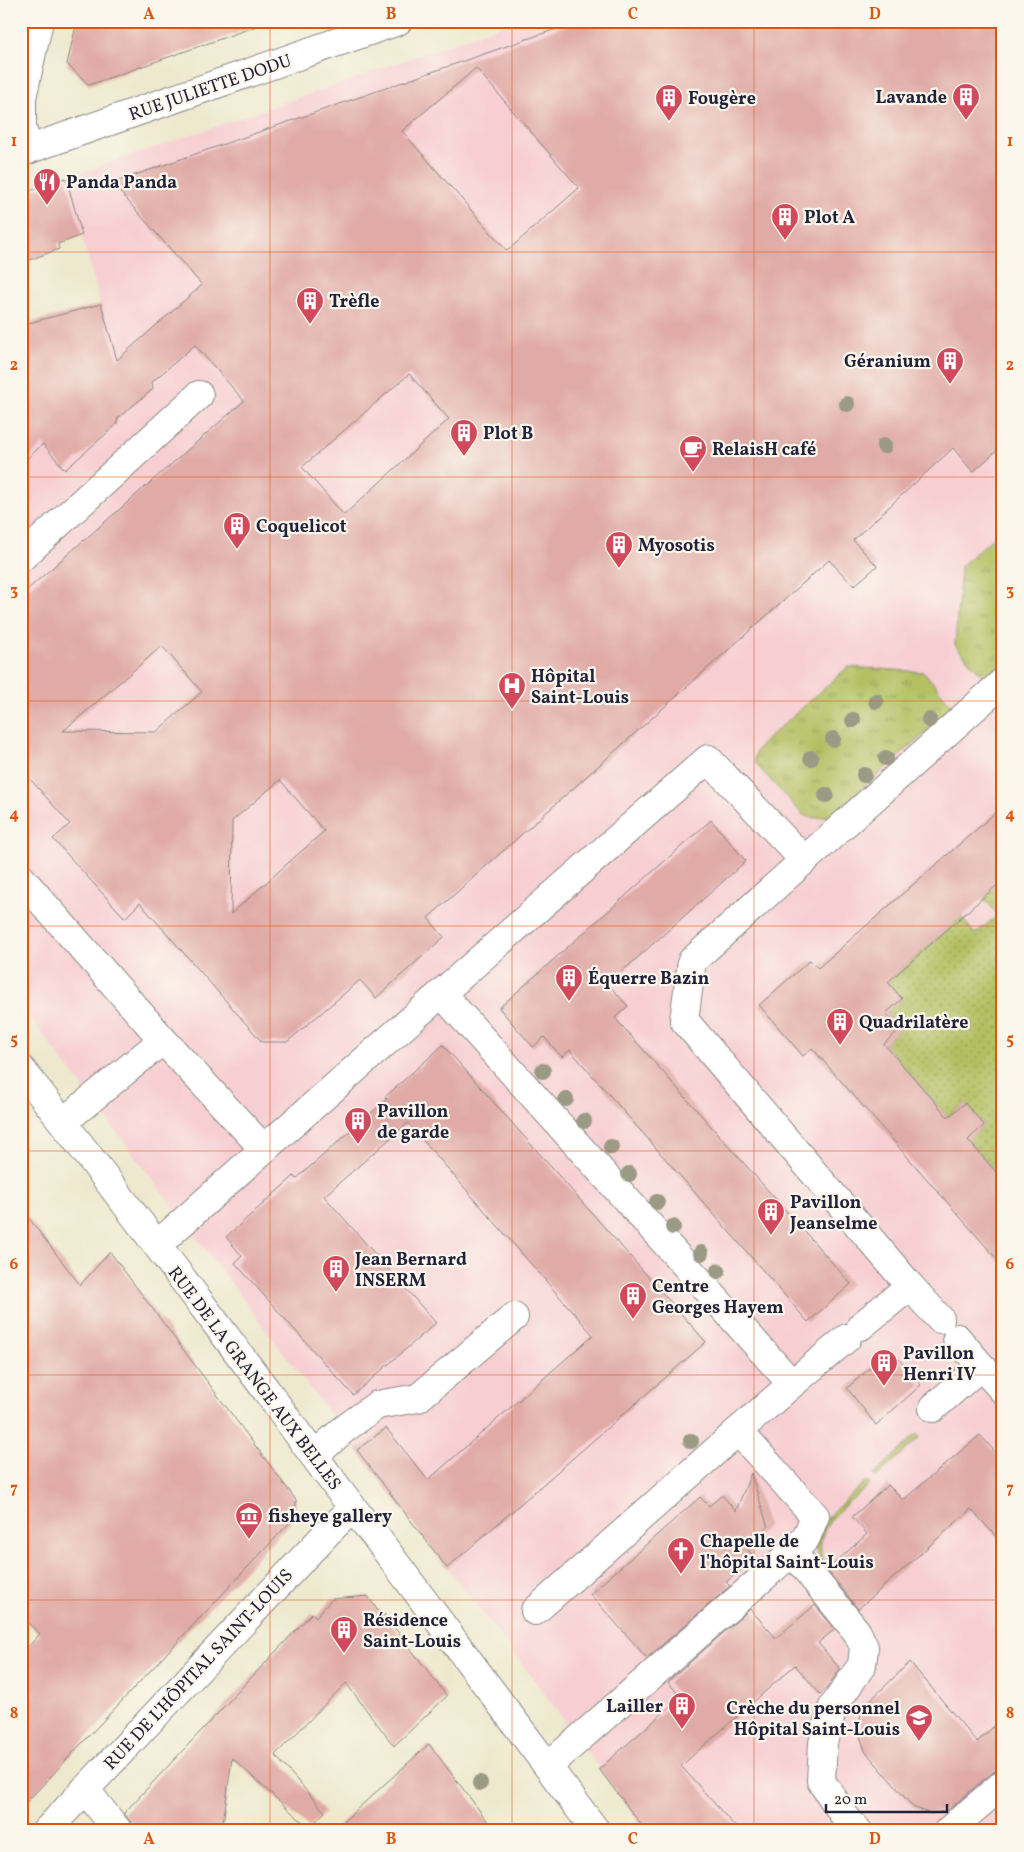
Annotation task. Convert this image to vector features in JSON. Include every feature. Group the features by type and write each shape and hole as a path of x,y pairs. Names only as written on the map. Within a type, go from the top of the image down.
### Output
{"street":[{"path":"24,151 22,98 39,21"},
{"name":"RUE JULIETTE DODU","path":"24,151 398,21"},
{"path":"21,558 199,395"},
{"path":"1003,682 692,961 684,1020 910,1286 1003,1390"},
{"path":"157,1245 708,759 804,860"},
{"path":"21,878 163,1040 264,1149"},
{"path":"442,994 792,1384"},
{"path":"63,1122 163,1040"},
{"name":"RUE DE LA GRANGE AUX BELLES","path":"21,1069 157,1245 315,1455 352,1509 382,1544 596,1831"},
{"path":"535,1611 738,1430 910,1286"},
{"path":"315,1455 343,1430 377,1405 418,1398 514,1317"},
{"path":"933,1408 981,1366"},
{"path":"548,1766 806,1538 815,1516 738,1430"},
{"name":"RUE DE L'HÔPITAL SAINT-LOUIS","path":"46,1831 328,1532 352,1509"},
{"path":"792,1552 858,1632 864,1647 862,1665 832,1707 823,1743 821,1781 846,1818 858,1831"},
{"path":"948,1831 1003,1784"},
{"path":"86,1789 118,1831"}],"shaded area":[{"name":"Hôpital Saint-Louis","path":"514,21 1003,21 1003,1831 646,1831 542,1690 386,1488 21,1006 21,414 124,389 66,178 336,85"}],"green space":[{"path":"1003,529 1003,662 984,678 955,645 961,566"},
{"path":"848,667 924,672 954,708 834,813 818,818 807,817 756,764 755,754 765,741"},
{"path":"1003,880 1003,1180 968,1140 984,1125 965,1103 948,1117 884,1044 900,1029 886,1013 902,999 888,982 961,917 975,934 998,915 983,897"},
{"path":"917,1434 920,1437 876,1477 874,1475"},
{"path":"866,1481 870,1484 840,1510 825,1530 821,1541 821,1553 825,1567 822,1569 815,1547 825,1519"}],"building":[{"path":"77,21 256,21 257,26 89,85 67,64"},
{"path":"579,21 1003,21 1003,445 973,472 953,448 853,540 877,566 854,586 829,560 428,918 444,937 376,998 360,980 287,1042 262,1042 140,903 125,918 53,839 70,824 21,769 21,595 244,401 195,345 152,382 153,389 118,418 116,425 65,470 43,444 21,464 21,325 101,304 117,360 202,285 112,183","holes":["476,68 579,188 507,251 402,131","409,374 449,419 344,515 302,467","162,646 202,692 156,732 63,731","280,780 324,831 231,914 232,821"]},
{"path":"66,178 82,235 58,244 59,249 21,263 21,194"},
{"name":"Quadrilatère","path":"1003,806 1003,880 888,982 902,999 886,1013 900,1029 884,1044 948,1117 965,1103 984,1125 968,1140 1003,1180 1003,1266 812,1048 803,1056 759,1005 810,960 818,968"},
{"name":"Équerre Bazin","path":"711,820 746,861 608,984 628,1006 615,1018 851,1284 808,1322 570,1050 562,1057 544,1037 533,1047 499,1008"},
{"name":"Centre Georges Hayem","path":"443,1045 706,1342 447,1568 357,1450 386,1428 428,1480 593,1335 408,1123 324,1196 436,1323 353,1395 235,1263 242,1256 226,1237 294,1176 296,1179 387,1099 385,1097"},
{"path":"21,1208 80,1285 110,1252 296,1500 295,1517 21,1808 21,1654 40,1634 21,1617"},
{"name":"Pavillon Henri IV","path":"891,1350 921,1385 876,1425 847,1388"},
{"path":"980,1435 1003,1461 1003,1544 971,1509 858,1609 827,1570 867,1534 852,1517 888,1485 903,1500"},
{"name":"Chapelle de l'hôpital Saint-Louis","path":"751,1473 768,1527 745,1546 755,1558 726,1582 730,1586 647,1658 590,1594 700,1497 709,1506 722,1495 736,1511"},
{"name":"Résidence Saint-Louis","path":"368,1596 382,1617 384,1614 447,1696 394,1746 346,1683 275,1755 325,1812 309,1828 232,1758 222,1831 138,1831 124,1813 312,1613 316,1617 332,1599"},
{"name":"Lailler","path":"815,1605 835,1629 818,1643 840,1669 826,1689 820,1694 795,1665 681,1766 739,1831 646,1831 599,1769 681,1697 668,1682 750,1609 776,1638"},
{"name":"Crèche du personnel Hôpital Saint-Louis","path":"910,1662 977,1742 1003,1718 1003,1769 993,1772 948,1810 931,1814 913,1807 865,1751 859,1733 861,1709"},
{"path":"429,1744 495,1831 333,1831"}],"place":[{"name":"Lavande","path":"966,121"},
{"name":"Fougère","path":"669,122"},
{"name":"Panda Panda","path":"47,206"},
{"name":"Plot A","path":"785,241"},
{"name":"Trèfle","path":"310,325"},
{"name":"Géranium","path":"950,385"},
{"name":"Plot B","path":"464,457"},
{"name":"RelaisH café","path":"693,473"},
{"name":"Coquelicot","path":"237,550"},
{"name":"Myosotis","path":"619,569"},
{"name":"Hôpital Saint-Louis","path":"512,710"},
{"name":"Équerre Bazin","path":"569,1002"},
{"name":"Quadrilatère","path":"840,1046"},
{"name":"Pavillon de garde","path":"358,1145"},
{"name":"Pavillon Jeanselme","path":"771,1236"},
{"name":"Jean Bernard INSERM","path":"336,1293"},
{"name":"Centre Georges Hayem","path":"633,1320"},
{"name":"Pavillon Henri IV","path":"884,1387"},
{"name":"fisheye gallery","path":"249,1540"},
{"name":"Chapelle de l'hôpital Saint-Louis","path":"681,1575"},
{"name":"Résidence Saint-Louis","path":"344,1654"},
{"name":"Lailler","path":"682,1730"},
{"name":"Crèche du personnel Hôpital Saint-Louis","path":"919,1742"}]}
